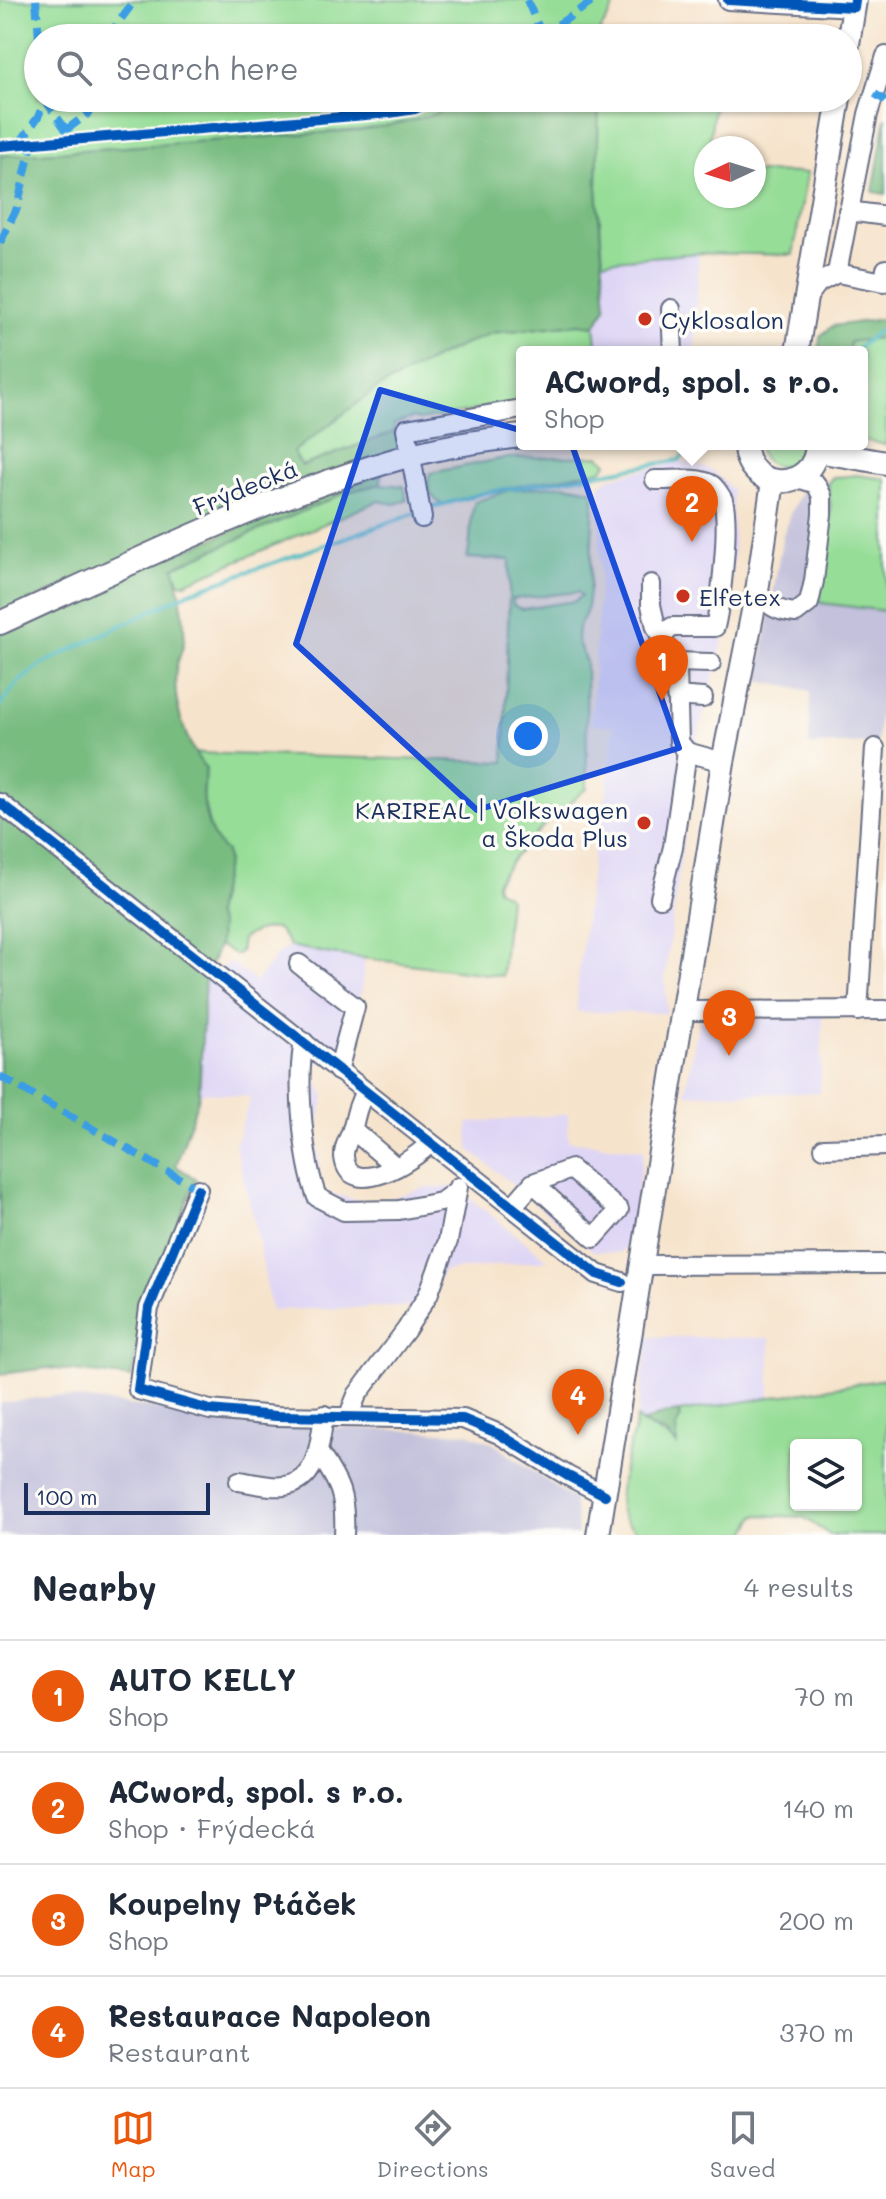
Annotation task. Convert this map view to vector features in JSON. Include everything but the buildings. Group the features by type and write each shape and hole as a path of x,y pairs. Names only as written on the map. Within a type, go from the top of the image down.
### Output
{"main road":[{"path":"852,24 855,4"},
{"path":"798,346 837,112"},
{"name":"Frýdecká","path":"0,623 151,554 317,486 409,456 516,437"},
{"path":"746,450 754,470 773,481 798,478 807,471 816,450"},
{"path":"826,450 886,463"},
{"path":"602,1533 605,1495 723,762 757,591 773,481"}],"street":[{"path":"728,0 855,4"},
{"path":"837,273 868,114 886,56"},
{"path":"848,211 886,216"},
{"path":"806,299 818,283 837,273 884,282 886,269"},
{"path":"671,309 673,346"},
{"path":"422,518 406,429 516,410"},
{"path":"757,591 766,603 778,611 796,613 809,603 818,555 822,496 816,484 798,478"},
{"path":"655,480 696,481 713,485 723,498 721,604 715,627 672,627 661,637"},
{"path":"651,584 651,605 656,627 677,668 679,742 687,752 723,762"},
{"path":"674,662 711,663"},
{"path":"676,696 703,698"},
{"path":"858,1011 875,748"},
{"path":"660,898 673,847 687,752"},
{"path":"0,803 597,1274 622,1282"},
{"path":"299,964 355,1007 338,1071"},
{"path":"685,1011 886,1010"},
{"path":"304,1042 300,1064 306,1140 310,1177 317,1197 344,1211 399,1210 441,1202 456,1191"},
{"path":"365,1092 357,1105 343,1153 346,1164 354,1173 374,1177 418,1156 430,1143"},
{"path":"352,1129 396,1167"},
{"path":"824,1148 886,1146"},
{"path":"349,1415 357,1395 428,1295 448,1241 456,1191 465,1170"},
{"path":"512,1207 533,1183"},
{"path":"198,1189 149,1308 138,1390 210,1410 276,1416 463,1419 499,1434 605,1495"},
{"path":"643,1265 886,1264"},
{"path":"239,1481 282,1487 305,1477 319,1453 324,1415"},
{"path":"319,1453 339,1483 345,1513 344,1535"}],"highlighted area":[{"path":"380,390 572,445 679,748 477,810 296,644"}],"shaded area":[{"path":"699,253 695,346 597,346 595,326 606,307 603,261"},
{"path":"684,461 712,470 732,490 734,557 723,641 696,743 665,976 667,1013 577,1012 595,836 607,790 614,726 591,724 600,577 600,484 613,477"},
{"path":"819,479 828,482 831,500 819,601 886,611 886,652 877,743 809,745 810,691 758,681 783,535 802,491"},
{"path":"290,946 365,959 357,1025 348,1053 308,1068 325,1095 317,1134 321,1191 372,1204 424,1188 455,1187 548,1260 443,1271 426,1306 271,1310 257,1232 235,1145 251,1097 205,1092 199,1096 205,977 230,962 256,982 277,954"},
{"path":"823,1015 820,1093 685,1094 699,1020"},
{"path":"568,1114 568,1141 644,1150 628,1247 619,1253 593,1251 469,1149 468,1123"},
{"path":"649,1337 770,1338 770,1399 663,1414 642,1423 637,1418"},
{"path":"54,1396 168,1410 225,1423 467,1433 491,1442 574,1500 578,1535 0,1535 0,1403"}],"green space":[{"path":"0,0 618,0 604,24 24,24 24,112 439,112 360,130 0,156"},
{"path":"439,112 599,112 597,187 606,307 595,326 578,324 491,333 445,353 376,389 293,452 302,466 394,432 407,447 0,613 0,156 360,130"},
{"path":"599,112 713,112 710,136 694,136 694,208 766,208 766,172 807,173 793,255 698,253 603,261 597,187"},
{"path":"886,117 886,194 873,192"},
{"path":"886,307 886,337 850,342 849,346 819,346 820,336 833,326 882,319"},
{"path":"578,324 595,326 597,346 516,346 516,404 418,420 413,418 394,424 394,432 301,466 293,452 376,389 491,333"},
{"path":"886,337 886,445 868,441 868,346 849,346 850,342"},
{"path":"760,450 802,450 795,461 781,466 766,461"},
{"path":"599,456 607,463 601,470 491,491 442,504 431,495 428,482 430,473 505,458"},
{"path":"382,474 381,484 347,492 174,567 182,604 184,634 176,670 178,709 187,735 206,769 204,802 208,825 226,852 227,861 215,914 220,925 219,945 205,977 199,1096 176,1166 196,1179 149,1294 131,1378 48,1368 0,1374 0,633 237,529"},
{"path":"856,475 886,479 886,611 821,603 819,600 831,509 828,483 832,478"},
{"path":"381,484 404,486 407,500 395,504 378,501 183,584 179,582 174,567 347,492"},
{"path":"566,485 591,490 594,496 590,585 586,613 578,628 577,640 586,662 587,788 537,832 496,883 497,889 509,897 502,976 290,946 278,929 250,934 242,939 240,952 235,955 219,945 219,925 215,914 227,861 210,829 203,798 206,769 193,753 504,762 510,560 467,558 475,502 509,490","holes":["578,592 581,596 575,601 522,609 514,606 512,599"]},
{"path":"886,1379 886,1535 830,1535 803,1517 756,1515 745,1535 643,1535 625,1519 619,1503 637,1418 676,1444 676,1427 681,1417 679,1412"},
{"path":"679,1412 677,1445 665,1433 642,1423 663,1414"}],"waterway":[{"path":"860,346 886,325"},
{"path":"424,510 484,493 679,460 688,450"},
{"path":"0,706 16,684 42,664 190,592 416,513"}],"marked path":[{"path":"36,0 38,24"},
{"path":"117,24 135,0"},
{"path":"527,0 537,24"},
{"path":"559,24 595,0"},
{"path":"875,94 886,101"},
{"path":"19,144 40,112"},
{"path":"54,112 76,139"},
{"path":"66,130 90,112"},
{"path":"0,243 17,208 32,143"},
{"path":"0,1076 198,1189"}],"cycle path":[{"path":"728,0 854,7 855,0"},
{"path":"0,146 396,112"},
{"path":"0,803 597,1274 622,1282"},
{"path":"198,1189 149,1308 138,1390 210,1410 276,1416 463,1419 499,1434 605,1495"}],"place":[{"name":"Cyklosalon","path":"645,319"},
{"name":"ACword, spol. s r.o.","path":"692,542"},
{"name":"Elfetex","path":"683,596"},
{"name":"AUTO KELLY","path":"662,701"},
{"name":"KARIREAL | Volkswagen a Škoda Plus","path":"644,823"},
{"name":"Koupelny Ptáček","path":"729,1056"},
{"name":"Restaurace Napoleon","path":"578,1435"}]}
